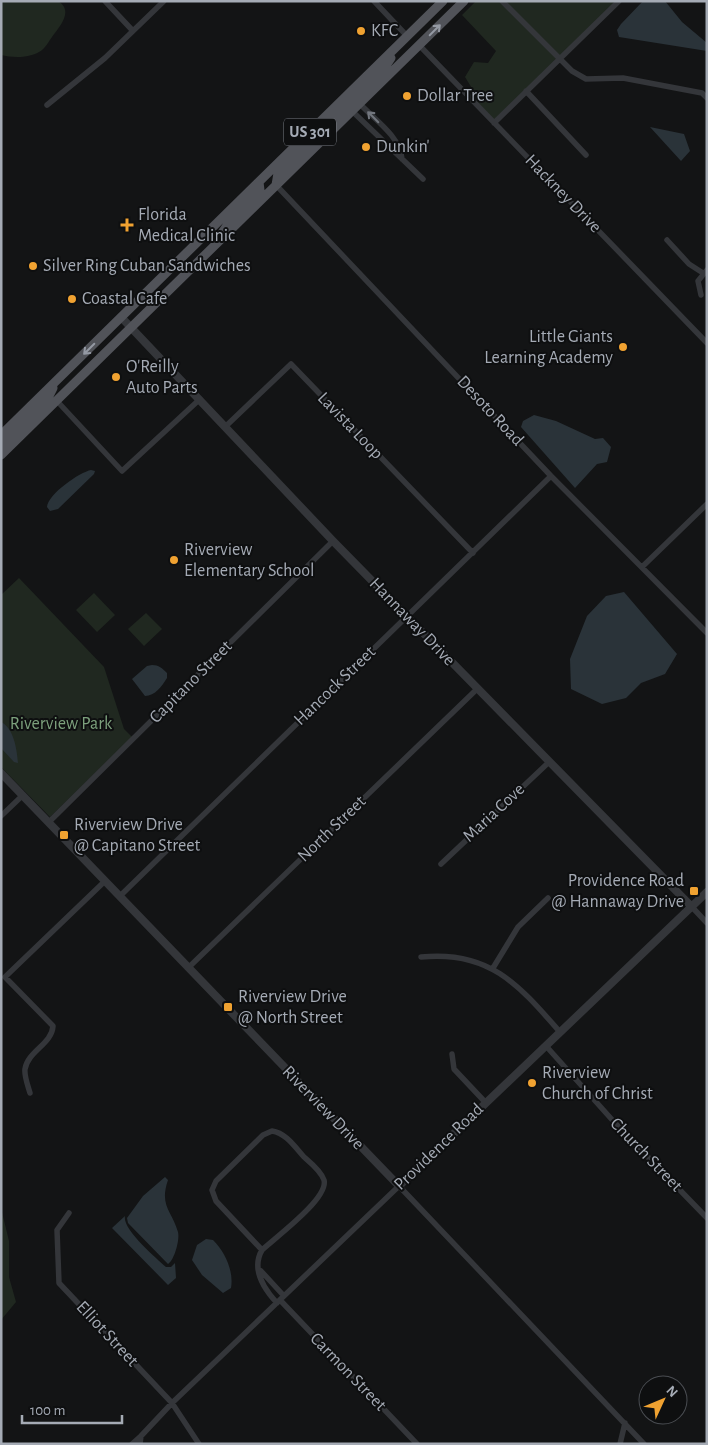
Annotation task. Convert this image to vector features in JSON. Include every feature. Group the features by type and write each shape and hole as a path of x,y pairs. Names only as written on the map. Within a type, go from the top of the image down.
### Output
{"main road":[{"name":"US 301","path":"1,435 443,1"},
{"name":"US 301","path":"1,455 464,1"},
{"path":"352,111 352,103 355,98 383,70 397,46"},
{"path":"313,150 324,128 346,106 344,98"},
{"path":"276,186 278,173 315,137 330,112"},
{"path":"215,245 232,218 260,190 259,182"},
{"path":"1,445 47,400 57,381"}],"street":[{"path":"105,1 133,31"},
{"path":"47,105 105,58 164,1"},
{"path":"374,1 407,36"},
{"path":"502,1 572,71 586,79 623,78 702,93 707,98"},
{"path":"494,123 619,1"},
{"name":"Hackney Drive","path":"419,45 707,343"},
{"path":"526,92 586,155"},
{"path":"360,104 396,141 401,148 402,159"},
{"path":"352,111 423,179"},
{"name":"Desoto Road","path":"276,186 551,476 707,633"},
{"path":"667,240 689,264 705,271 698,281 701,294"},
{"name":"Hannaway Drive","path":"121,317 406,617 707,923"},
{"name":"Lavista Loop","path":"226,426 290,364 472,553"},
{"path":"57,401 122,471 200,399"},
{"name":"Hancock Street","path":"120,896 551,476"},
{"path":"642,567 707,504"},
{"name":"Capitano Street","path":"49,822 333,541"},
{"name":"North Street","path":"188,968 477,689"},
{"name":"Maria Cove","path":"441,864 548,763"},
{"name":"Riverview Drive","path":"1,773 644,1444"},
{"path":"1,816 23,795"},
{"path":"30,1093 25,1069 30,1058 53,1034 53,1026 5,977 105,881"},
{"name":"Providence Road","path":"141,1436 172,1403 280,1299 707,892"},
{"path":"493,968 518,927 548,898"},
{"path":"421,957 439,955 474,959 493,968 515,985 560,1032"},
{"name":"Church Street","path":"546,1046 615,1123 707,1218"},
{"path":"452,1054 454,1069 486,1103"},
{"path":"262,1250 216,1201 212,1190 216,1181 264,1135 272,1131 283,1134 320,1173 324,1182 324,1187 312,1205 262,1250 258,1256 264,1288 280,1299"},
{"name":"Elliot Street","path":"69,1213 57,1230 59,1283 172,1403 199,1444"},
{"path":"259,1269 280,1299"},
{"name":"Carmon Street","path":"280,1299 417,1444"},
{"path":"620,1444 625,1423"},
{"path":"132,1444 141,1436"},
{"path":"140,1444 141,1436"}],"green space":[{"path":"1,1 58,1 65,9 64,19 41,51 35,54 16,57 1,55"},
{"path":"476,1 617,1 494,122 469,95 473,90 465,77 474,62 488,63 496,51 462,15"},
{"name":"Riverview Park","path":"19,578 104,667 124,729 132,737 50,817 1,767 1,595"},
{"path":"94,593 115,615 97,632 76,610"},
{"path":"146,613 162,629 144,646 128,629"},
{"path":"1,1208 9,1241 9,1277 16,1302 1,1320"}],"shaded area":[{"path":"643,1 665,1 682,22 707,43 707,51 619,37 617,30 621,24"},
{"path":"650,127 684,134 690,151 681,161"},
{"path":"534,415 556,421 595,439 603,438 611,447 607,462 597,464 575,488 521,427 523,421"},
{"path":"91,470 95,471 94,474 58,509 50,511 47,507 58,490 73,479"},
{"path":"624,592 677,654 665,674 641,683 626,698 602,704 571,689 570,659 587,616 606,596"},
{"path":"147,666 159,666 164,670 167,673 167,678 155,692 145,696 132,679"},
{"path":"1,722 12,734 18,763 14,762 1,748"},
{"path":"165,1177 168,1180 165,1196 167,1208 178,1232 174,1255 168,1264 128,1223 127,1218 143,1196"},
{"path":"125,1216 125,1222 134,1235 155,1257 166,1267 171,1267 175,1263 176,1278 168,1285 112,1228"},
{"path":"206,1239 213,1240 217,1245 225,1256 230,1269 231,1288 223,1293 202,1275 192,1260 197,1245"}],"place":[{"name":"KFC","path":"361,31"},
{"name":"Dollar Tree","path":"407,96"},
{"name":"Dunkin'","path":"366,147"},
{"name":"Florida Medical Clinic","path":"127,225"},
{"name":"Silver Ring Cuban Sandwiches","path":"33,266"},
{"name":"Coastal Cafe","path":"72,299"},
{"name":"Little Giants Learning Academy","path":"623,347"},
{"name":"O'Reilly Auto Parts","path":"116,377"},
{"name":"Riverview Elementary School","path":"174,560"},
{"name":"Riverview Drive @ Capitano Street","path":"64,835"},
{"name":"Providence Road @ Hannaway Drive","path":"694,891"},
{"name":"Riverview Drive @ North Street","path":"228,1007"},
{"name":"Riverview Church of Christ","path":"532,1083"}]}
